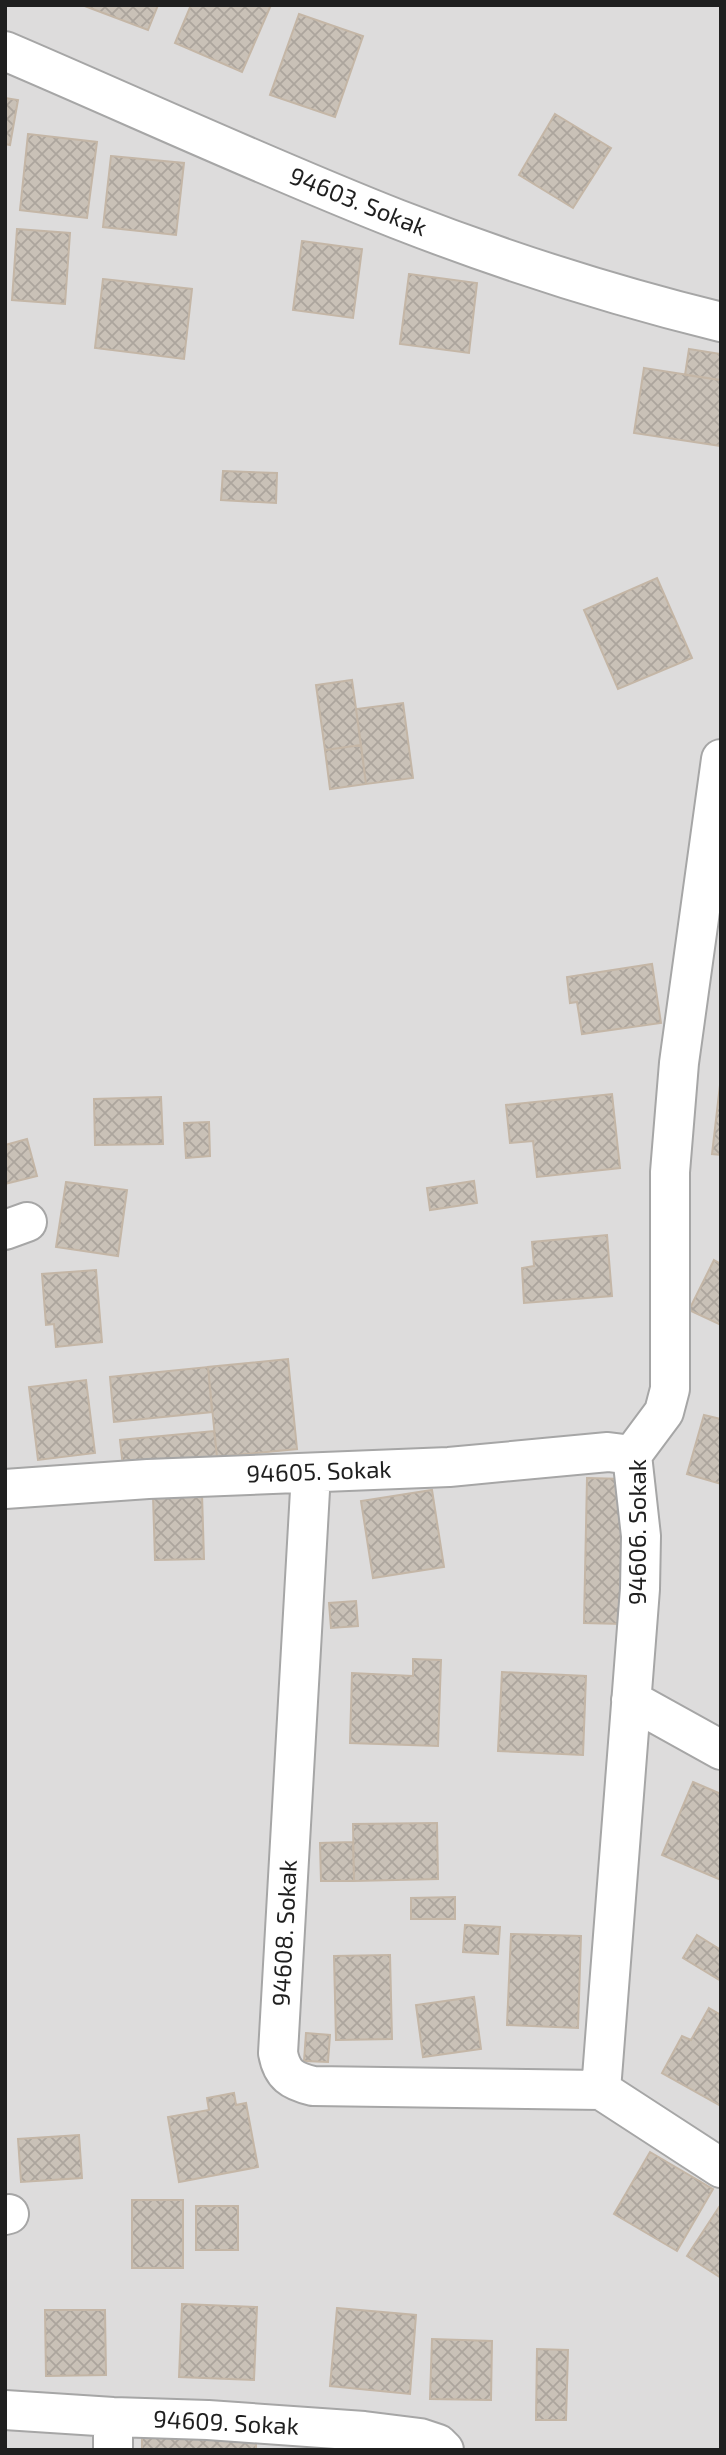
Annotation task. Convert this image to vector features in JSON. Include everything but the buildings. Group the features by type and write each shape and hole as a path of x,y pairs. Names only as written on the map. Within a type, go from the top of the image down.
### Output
{"street":[{"name":"94603. Sokak","path":"5,51 261,163 398,219 528,266 669,310 721,323"},
{"name":"94606. Sokak","path":"600,2090 640,1589 641,1536 632,1455 664,1412 670,1389 670,1172 680,1063 721,758"},
{"name":"94605. Sokak","path":"5,1489 148,1479 499,1464 598,1452 632,1455"},
{"name":"94608. Sokak","path":"311,1473 278,2053 281,2067 287,2076 313,2086 600,2090"},
{"path":"631,1700 721,1749"},
{"path":"600,2090 721,2168"},
{"name":"94609. Sokak","path":"5,2410 113,2434 208,2420 364,2431 420,2438 438,2444 444,2450"}],"shaded area":[{"path":"5,5 721,5 721,2450 5,2450"}]}
